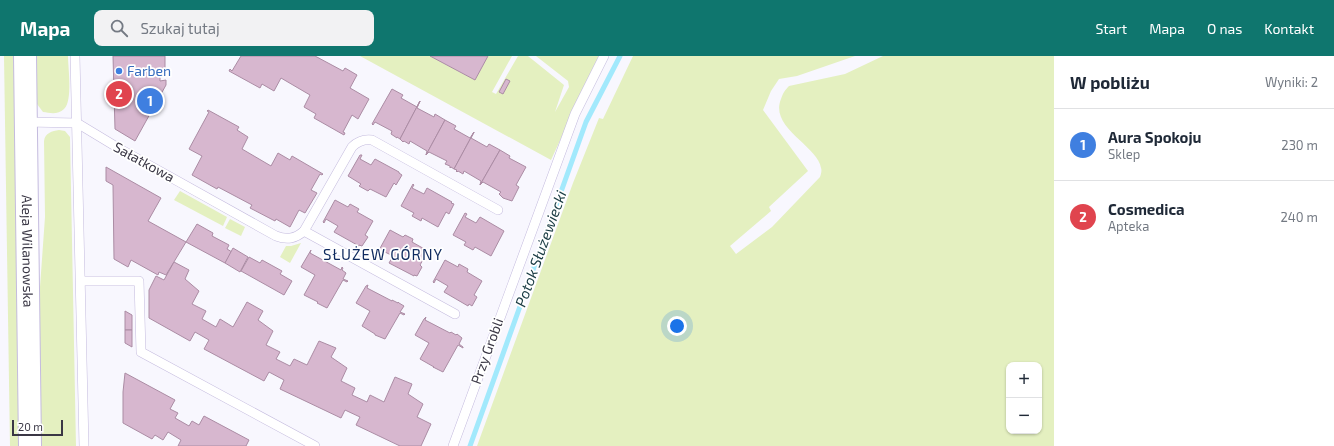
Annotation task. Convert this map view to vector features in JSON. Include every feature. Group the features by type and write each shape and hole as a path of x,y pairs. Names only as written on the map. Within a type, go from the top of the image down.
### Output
{"main road":[{"name":"Aleja Wilanowska","path":"25,56 30,446"}],"lane":[{"path":"75,56 84,446"},
{"name":"Przy Grobli","path":"453,446 575,114 604,56"},
{"path":"26,122 77,123"},
{"name":"Sałatkowa","path":"77,123 120,149 282,238 294,238 299,236 304,231"},
{"path":"455,314 304,231 352,147 358,142 366,139 372,140 498,210"},
{"path":"81,281 143,283 141,352 315,446"}],"green space":[{"path":"4,56 14,56 20,446 10,446"},
{"path":"36,56 68,56 69,92 67,105 62,111 54,113 43,112 37,104"},
{"path":"360,56 430,56 475,80 488,56 512,56 492,92 496,94 518,56 528,56 564,85 555,112 569,87 568,81 536,56 599,56 551,160"},
{"path":"633,56 855,56 797,76 779,79 771,91 763,110 808,171 769,207 771,211 730,246 736,254 772,227 820,177 821,169 818,160 812,152 795,136 782,119 779,109 781,99 789,86 845,74 883,56 1054,56 1054,446 477,446 573,183 599,118 603,119"},
{"path":"59,130 65,131 70,137 76,446 41,446 39,301 45,217 44,141 47,134"},
{"path":"180,191 227,217 223,226 174,200"},
{"path":"230,219 245,227 241,236 225,228"},
{"path":"301,243 290,263 280,257 286,246"}],"building":[{"path":"113,56 165,56 165,69 160,69 160,81 166,80 166,85 135,141 115,129"},
{"path":"241,56 315,56 343,71 345,68 357,75 350,88 369,99 358,119 352,115 343,132 345,133 344,135 314,118 316,114 304,107 310,95 281,78 274,91 262,84 260,88 229,71 230,69 232,71"},
{"path":"430,56 488,56 475,80"},
{"path":"506,79 510,81 503,94 499,92"},
{"path":"392,89 403,95 401,98 417,107 400,139 391,134 392,131 375,122 373,125 372,124"},
{"path":"420,101 417,108 434,117 435,114 445,120 426,155 427,151 410,141 409,144 400,139"},
{"path":"208,110 239,127 237,130 248,137 242,149 271,166 278,153 290,160 292,156 323,174 320,174 311,190 317,193 305,213 299,210 290,227 276,219 275,221 250,208 252,205 218,187 217,189 192,175 202,156 189,149 209,112 207,111"},
{"path":"445,120 456,126 454,129 470,138 474,132 454,169 445,164 447,161 429,152 426,155"},
{"path":"474,132 471,138 487,147 489,144 500,150 480,185 481,181 464,171 463,174 454,169"},
{"path":"500,150 510,156 509,158 526,167 516,185 519,187 512,201 503,198 499,194 501,192 483,182 480,185"},
{"path":"360,155 362,155 360,159 371,165 375,159 402,175 396,185 394,183 386,197 370,189 368,191 359,186 361,184 348,176"},
{"path":"106,167 161,198 148,221 186,242 166,275 159,272 158,275 131,260 128,267 114,259 113,185 106,181"},
{"path":"413,184 414,185 412,188 424,194 427,188 454,204 449,214 446,212 438,227 422,218 421,221 412,216 414,213 401,206"},
{"path":"335,200 348,207 350,204 359,209 357,212 373,221 365,235 368,237 362,246 359,246 334,232 338,226 326,219 324,223 323,222"},
{"path":"465,213 467,214 465,217 476,223 480,217 504,231 491,256 475,247 473,250 464,245 466,242 453,235"},
{"path":"197,224 213,233 212,236 229,245 227,249 232,252 225,263 186,242"},
{"path":"390,230 403,237 405,235 413,239 412,242 428,251 420,265 422,267 417,276 414,276 389,263 393,256 381,250 379,253 378,252"},
{"path":"233,248 248,257 240,272 225,263"},
{"path":"311,250 310,253 341,270 342,267 342,270 346,273 343,279 348,281 343,280 327,308 304,295 315,275 301,267"},
{"path":"249,257 260,263 262,260 282,271 280,274 292,281 284,295 241,271"},
{"path":"445,260 458,267 459,264 468,269 467,272 482,281 474,295 477,297 472,306 469,304 468,306 444,292 448,286 436,279 434,283 433,282"},
{"path":"174,262 189,270 185,279 199,291 192,304 206,311 202,319 216,327 220,319 233,327 247,302 263,311 258,320 273,331 266,345 280,352 276,359 290,366 294,359 307,365 319,341 336,348 331,357 347,368 341,381 355,388 352,395 367,402 370,395 384,402 395,377 412,384 408,394 423,404 417,417 431,424 421,446 400,446 356,425 360,417 345,410 341,418 280,389 284,380 269,372 264,381 204,349 209,340 195,332 190,341 149,318 149,290 156,276 164,280"},
{"path":"368,285 367,288 404,306 400,312 405,314 400,313 385,339 375,335 362,326 370,311 356,303"},
{"path":"125,311 132,315 132,330 125,330"},
{"path":"426,317 425,320 450,333 457,334 462,338 459,344 463,348 458,345 443,372 420,359 429,343 415,335"},
{"path":"125,330 132,330 132,347 125,343"},
{"path":"125,373 175,400 170,409 178,413 175,418 189,426 192,421 199,425 204,416 249,440 246,446 178,446 181,440 168,432 163,440 155,435 152,439 123,423 123,392"}],"waterway":[{"name":"Potok Służewiecki","path":"470,446 586,122 620,56"}],"place":[{"name":"Farben","path":"119,71"},
{"name":"Cosmedica","path":"119,94"},
{"name":"Aura Spokoju","path":"150,101"}],"district":[{"name":"SŁUŻEW GÓRNY","path":"383,255"}]}
